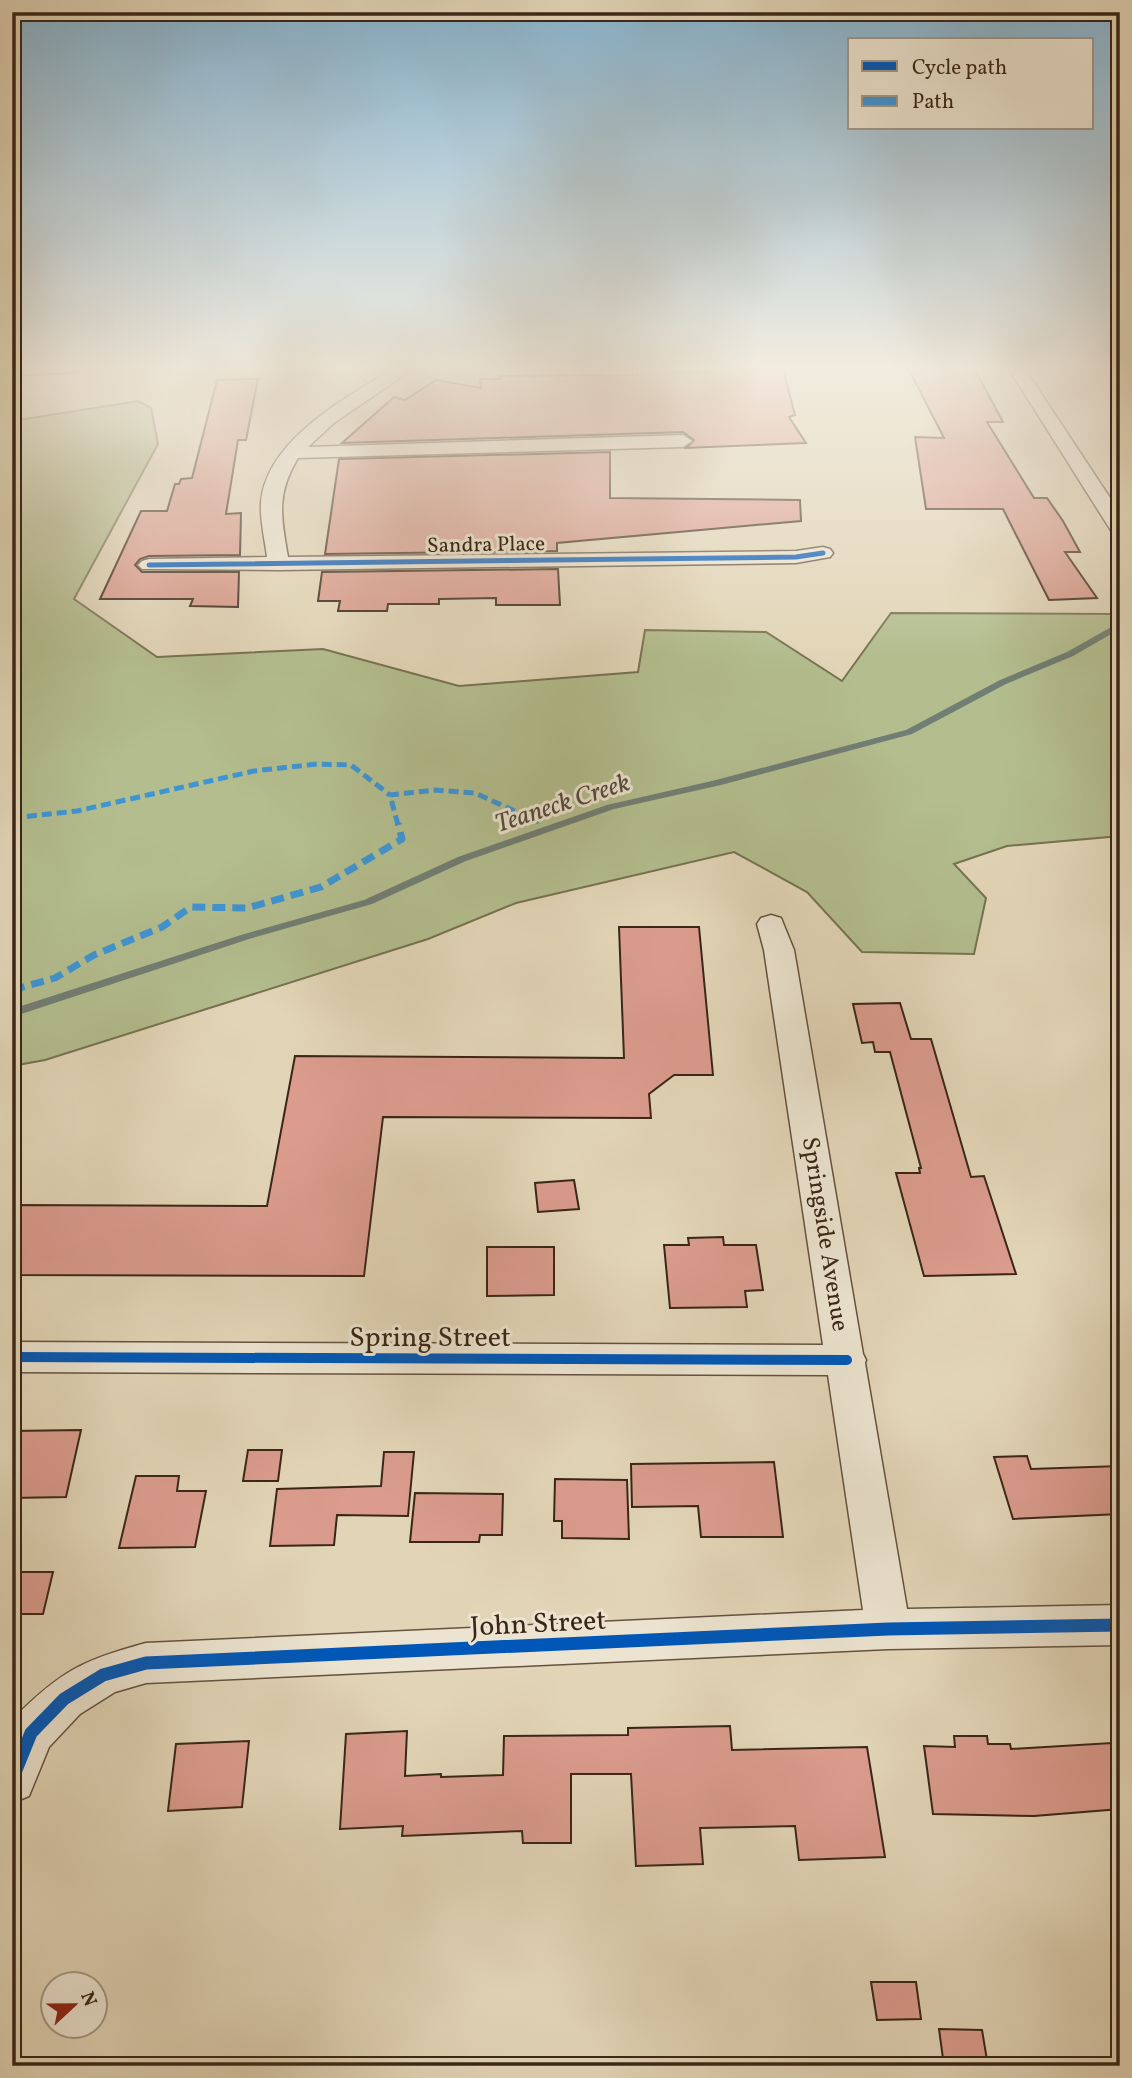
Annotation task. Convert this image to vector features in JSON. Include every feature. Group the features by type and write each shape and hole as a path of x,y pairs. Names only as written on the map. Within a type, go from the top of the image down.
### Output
{"street":[{"path":"279,564 271,516 272,495 280,472 287,463"},
{"path":"1077,463 1120,529"},
{"name":"Sandra Place","path":"149,565 796,557 822,553"},
{"name":"Springside Avenue","path":"771,924 779,950 847,1360 888,1629"},
{"name":"Spring Street","path":"12,1357 847,1360"},
{"name":"John Street","path":"12,1780 31,1733 64,1699 103,1675 146,1663 888,1629 1120,1625"}],"green space":[{"path":"12,463 148,463 74,599 157,657 323,649 459,686 638,672 645,630 766,632 842,681 891,613 1120,614 1120,836 1007,846 954,864 986,898 974,954 862,952 807,892 734,852 516,903 428,939 45,1060 12,1066"}],"building":[{"path":"196,463 234,463 226,514 241,513 240,555 149,556 140,559 135,565 142,572 239,572 238,607 190,606 193,599 100,599 141,511 167,511 175,484 179,484 181,479 192,478"},
{"path":"338,463 610,463 610,498 800,500 801,521 557,543 557,551 325,554"},
{"path":"919,463 1012,463 1034,498 1047,498 1063,521 1080,552 1065,552 1097,598 1049,600 1003,509 926,509"},
{"path":"558,569 560,605 496,605 496,598 439,599 439,604 388,604 387,611 338,611 340,601 318,601 322,572"},
{"path":"619,927 699,927 713,1075 674,1075 649,1094 651,1118 383,1117 364,1276 12,1275 12,1205 267,1206 295,1056 624,1058"},
{"path":"900,1003 911,1039 931,1039 971,1177 984,1176 1016,1274 924,1276 896,1173 920,1173 921,1168 890,1052 875,1052 873,1042 862,1043 853,1004"},
{"path":"574,1180 579,1209 538,1212 535,1183"},
{"path":"723,1237 724,1245 756,1245 763,1290 745,1291 747,1307 670,1308 664,1245 689,1245 688,1238"},
{"path":"487,1247 554,1247 554,1295 487,1296"},
{"path":"81,1430 66,1497 12,1498 12,1431"},
{"path":"248,1450 282,1450 278,1481 243,1481"},
{"path":"384,1452 414,1452 408,1516 337,1515 334,1545 270,1546 277,1489 381,1486"},
{"path":"1027,1456 1031,1469 1120,1466 1120,1514 1013,1519 994,1457"},
{"path":"774,1462 783,1537 701,1537 698,1506 632,1507 631,1464"},
{"path":"136,1476 179,1476 177,1491 206,1491 195,1547 119,1548"},
{"path":"555,1479 627,1480 629,1539 562,1538 562,1521 554,1521"},
{"path":"415,1493 503,1494 502,1535 480,1535 479,1542 410,1542"},
{"path":"12,1572 53,1572 43,1614 12,1614"},
{"path":"730,1726 732,1750 867,1747 885,1857 799,1860 795,1826 700,1828 703,1864 636,1866 631,1774 571,1774 571,1843 523,1843 522,1831 402,1836 403,1826 340,1829 346,1734 407,1731 405,1776 441,1774 441,1777 503,1775 504,1736 628,1735 628,1728"},
{"path":"954,1736 987,1736 988,1744 1010,1744 1011,1749 1112,1743 1113,1746 1120,1745 1120,1809 1034,1816 933,1814 924,1746 955,1747"},
{"path":"249,1741 242,1807 168,1811 176,1744"},
{"path":"871,1982 916,1982 921,2019 877,2020"},
{"path":"939,2029 982,2030 988,2066 944,2066"}],"waterway":[{"name":"Teaneck Creek","path":"12,1013 245,937 368,902 462,859 611,807 717,783 909,732 1003,682 1070,654 1120,625"}],"marked path":[{"path":"12,818 77,811 254,771 317,764 351,765 390,795"},
{"path":"12,990 55,978 94,955 162,927 191,907 247,908 321,887 402,839 390,795 435,790 475,793 539,822"}],"cycle path":[{"path":"149,565 796,557 823,553"},
{"path":"12,1357 847,1360"},
{"path":"12,1780 31,1733 64,1699 103,1675 146,1663 888,1629 1120,1625"}]}
